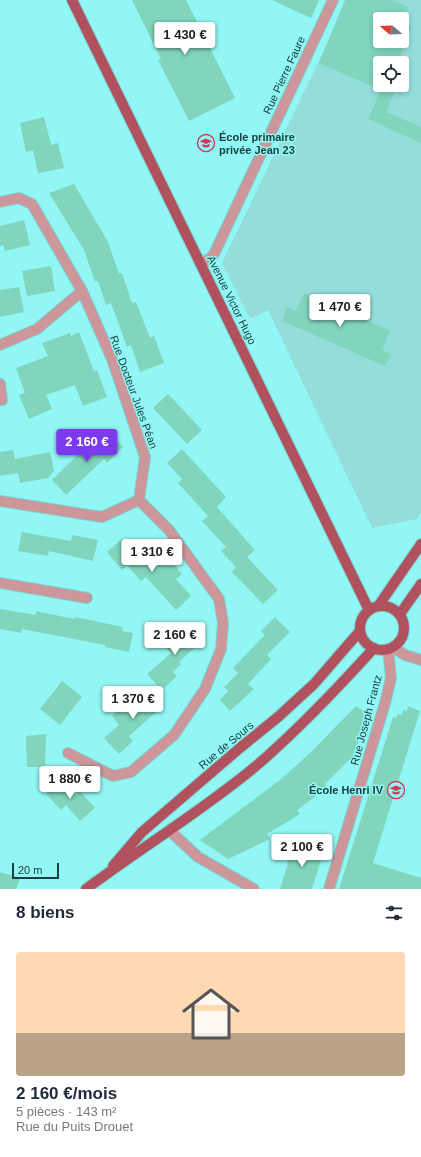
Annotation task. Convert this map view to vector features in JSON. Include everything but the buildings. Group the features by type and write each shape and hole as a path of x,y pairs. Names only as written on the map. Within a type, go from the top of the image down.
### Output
{"main road":[{"name":"Avenue Victor Hugo","path":"72,0 369,610"},
{"path":"379,606 421,544"},
{"path":"400,614 421,584"},
{"path":"379,606 391,607 400,614 404,628 403,636 391,648 374,648 365,641 360,631 362,619 369,610 379,606"},
{"name":"Rue de Sours","path":"105,875 142,832 241,746 278,717 314,684 360,631"},
{"name":"Rue de Sours","path":"86,889 170,832 255,766 307,720 374,648"}],"street":[{"name":"Rue Pierre Faure","path":"201,264 212,258 333,0"},
{"name":"Rue Docteur Jules Péan","path":"0,202 19,198 32,204 82,291 112,359 145,457 139,500"},
{"path":"0,345 37,329 82,291"},
{"path":"0,384 2,400"},
{"path":"0,501 102,517 139,500 169,530 219,599 223,623 221,649 205,689 174,735 131,772 113,776 68,753"},
{"path":"0,583 87,598"},
{"path":"391,648 405,655 421,660"},
{"name":"Rue Joseph Frantz","path":"329,889 385,703 391,678 391,648"},
{"path":"170,832 198,857 254,889"}],"shaded area":[{"path":"348,0 421,0 421,512 417,519 372,528 268,310 250,319 222,263"}],"place":[{"name":"École primaire privée Jean 23","path":"206,143"},
{"name":"École Henri IV","path":"396,790"}]}
